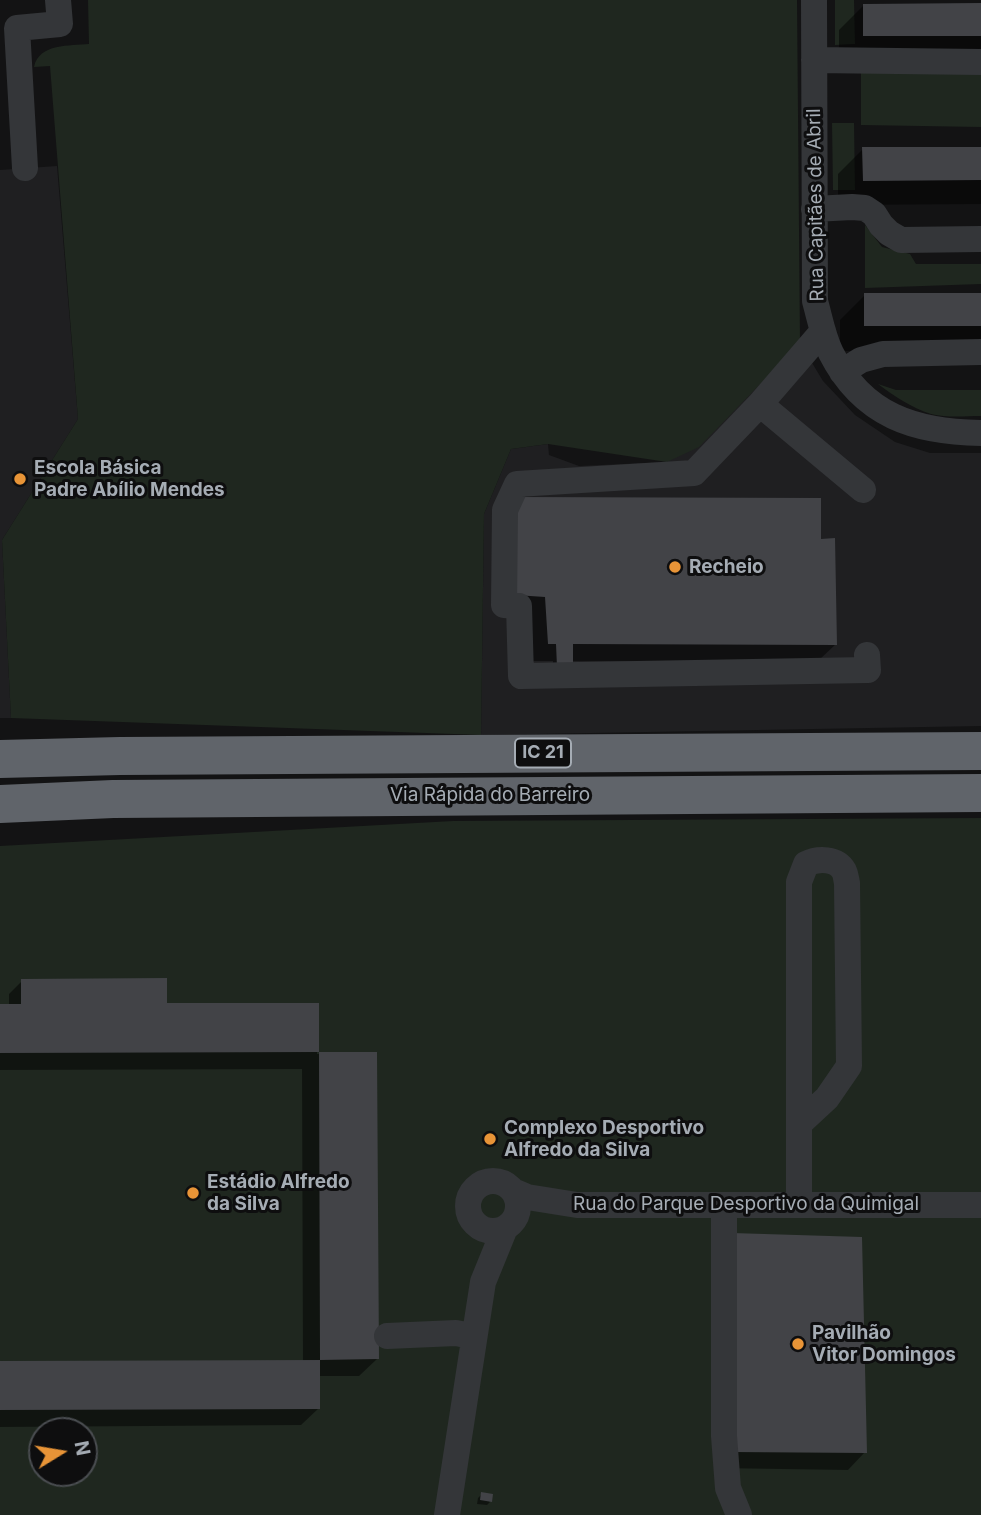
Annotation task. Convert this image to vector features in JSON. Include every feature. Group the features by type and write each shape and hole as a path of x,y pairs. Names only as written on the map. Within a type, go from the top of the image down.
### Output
{"highway":[{"name":"IC 21","path":"0,759 981,751"},
{"name":"Via Rápida do Barreiro","path":"0,804 154,798 981,793"}],"street":[{"path":"25,168 8,25 60,24 58,0"},
{"name":"Rua Capitães de Abril","path":"814,0 815,301 831,352 842,372 861,395 881,410 925,428 981,433"},
{"path":"814,60 981,62"},
{"path":"814,209 865,208 874,214 889,233 901,240 981,239"},
{"path":"823,331 760,404 694,473 517,484 505,510 504,605 519,606 521,676 868,670 867,655"},
{"path":"842,372 861,360 883,354 981,352"},
{"path":"760,404 863,490"},
{"path":"799,1124 827,1098 849,1066 847,883 844,871 834,862 822,860 806,864 799,881 799,1124 799,1205"},
{"path":"447,1515 483,1282 518,1206 513,1192 500,1182 492,1181 477,1187 469,1200 468,1208 474,1223 483,1282"},
{"name":"Rua do Parque Desportivo da Quimigal","path":"513,1192 527,1197 577,1205 981,1205"},
{"path":"474,1223 489,1231 498,1231 526,1216 577,1205"},
{"path":"724,1205 725,1472 728,1488 739,1515"},
{"path":"387,1336 456,1334 466,1335 474,1340"}],"shaded area":[{"path":"88,0 797,0 800,343 699,447 667,462 548,444 511,449 484,514 481,735 11,718 2,540 78,419 50,66 34,67 42,54 56,47 89,44"},
{"path":"835,0 854,0 855,44 835,45"},
{"path":"861,72 981,73 981,127 861,125"},
{"path":"832,123 854,123 855,190 833,190"},
{"name":"Escola Básica Padre Abílio Mendes","path":"57,166 78,419 2,540 11,718 0,718 0,170"},
{"path":"865,225 882,247 910,254 916,264 981,264 981,284 865,288"},
{"path":"800,343 823,381 855,415 895,442 930,453 981,453 981,726 481,735 484,514 511,449 548,444 549,455 579,466 667,462"},
{"path":"878,384 896,390 981,390 981,416 931,414 903,401"},
{"name":"Complexo Desportivo Alfredo da Silva","path":"981,818 981,1515 0,1515 0,846 453,821"}],"building":[{"path":"981,3 981,36 863,36 863,4"},
{"path":"862,147 981,147 981,180 863,181"},
{"path":"864,293 981,293 981,326 864,326"},
{"name":"Recheio","path":"515,497 821,498 821,539 835,538 837,645 573,644 573,667 557,667 556,644 548,644 545,597 515,595"},
{"path":"167,978 167,1003 319,1003 319,1052 0,1053 0,1004 21,1004 21,979"},
{"path":"319,1052 377,1052 379,1359 320,1360"},
{"name":"Pavilhão Vitor Domingos","path":"732,1233 862,1237 867,1453 731,1452"},
{"path":"320,1360 320,1409 0,1410 0,1361"},
{"path":"481,1492 493,1494 492,1502 480,1500"}],"place":[{"name":"Escola Básica Padre Abílio Mendes","path":"20,479"},
{"name":"Recheio","path":"675,567"},
{"name":"Complexo Desportivo Alfredo da Silva","path":"490,1139"},
{"name":"Estádio Alfredo da Silva","path":"193,1193"},
{"name":"Pavilhão Vitor Domingos","path":"798,1344"}]}
